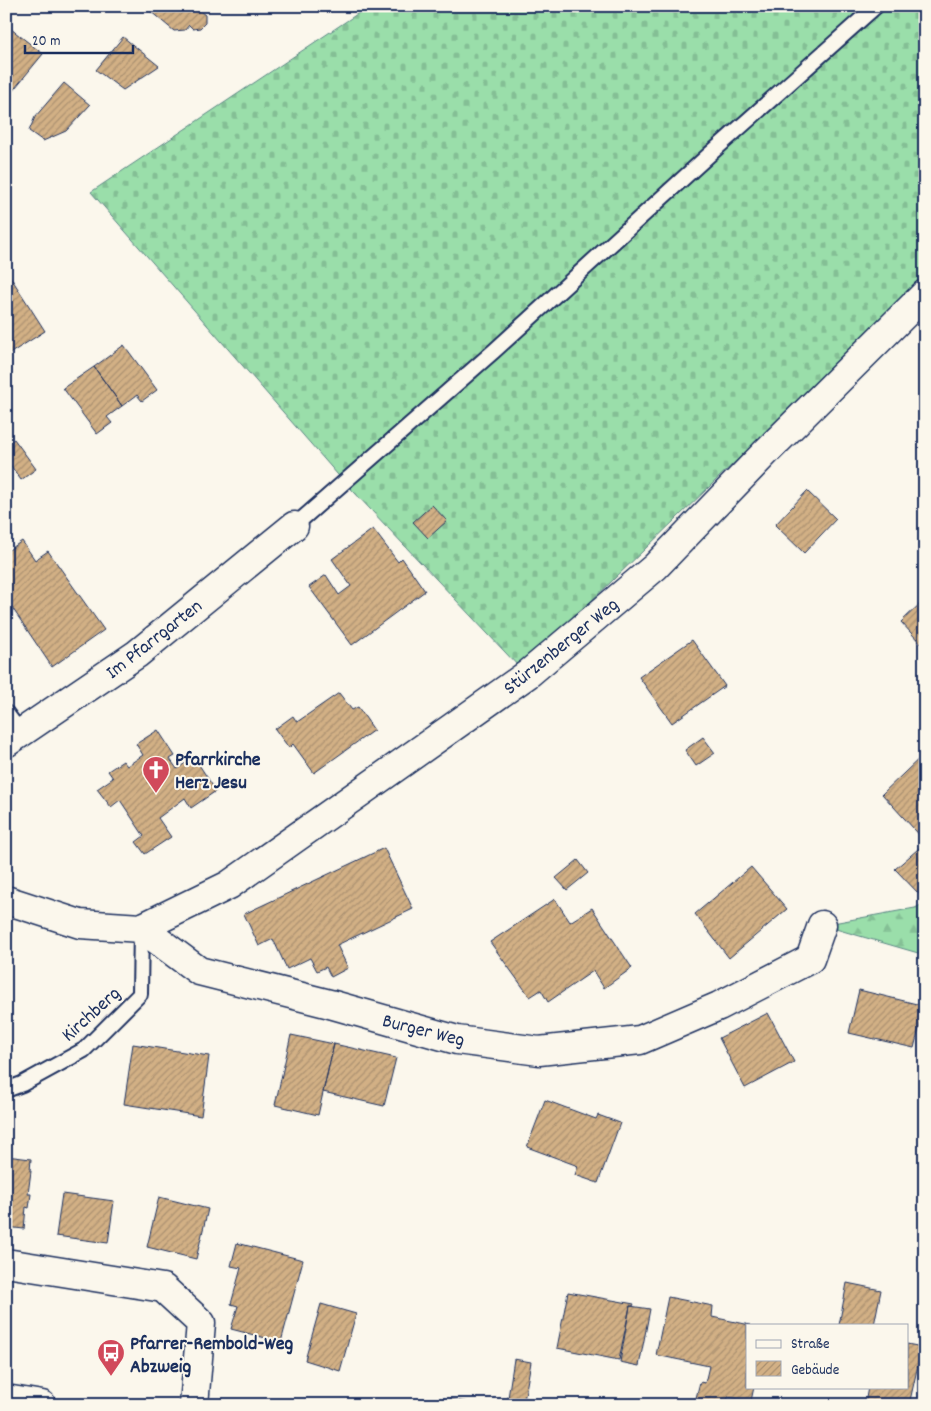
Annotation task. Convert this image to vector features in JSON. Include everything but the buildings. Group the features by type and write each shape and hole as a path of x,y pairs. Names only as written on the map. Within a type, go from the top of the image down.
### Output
{"street":[{"name":"Stürzenberger Weg","path":"141,928 229,885 528,674 655,567 766,452 925,294"},
{"name":"Im Pfarrgarten","path":"11,730 138,654 294,526"},
{"path":"6,900 80,924 141,928"},
{"name":"Burger Weg","path":"141,928 199,971 330,1004 457,1040 539,1051 640,1040 719,1006 810,960 822,924"},
{"path":"6,1263 163,1288 201,1322 194,1405"},
{"path":"6,1399 42,1405"}],"lane":[{"path":"294,526 494,351 876,6"},
{"name":"Kirchberg","path":"6,1090 22,1084 84,1050 140,994 141,928"}],"green space":[{"path":"369,6 925,6 925,278 521,669 338,475 91,192"},
{"path":"925,903 925,955 822,925 915,908"}],"place":[{"name":"Pfarrkirche Herz Jesu","path":"156,794"},
{"name":"Pfarrer-Rembold-Weg Abzweig","path":"111,1377"}]}
